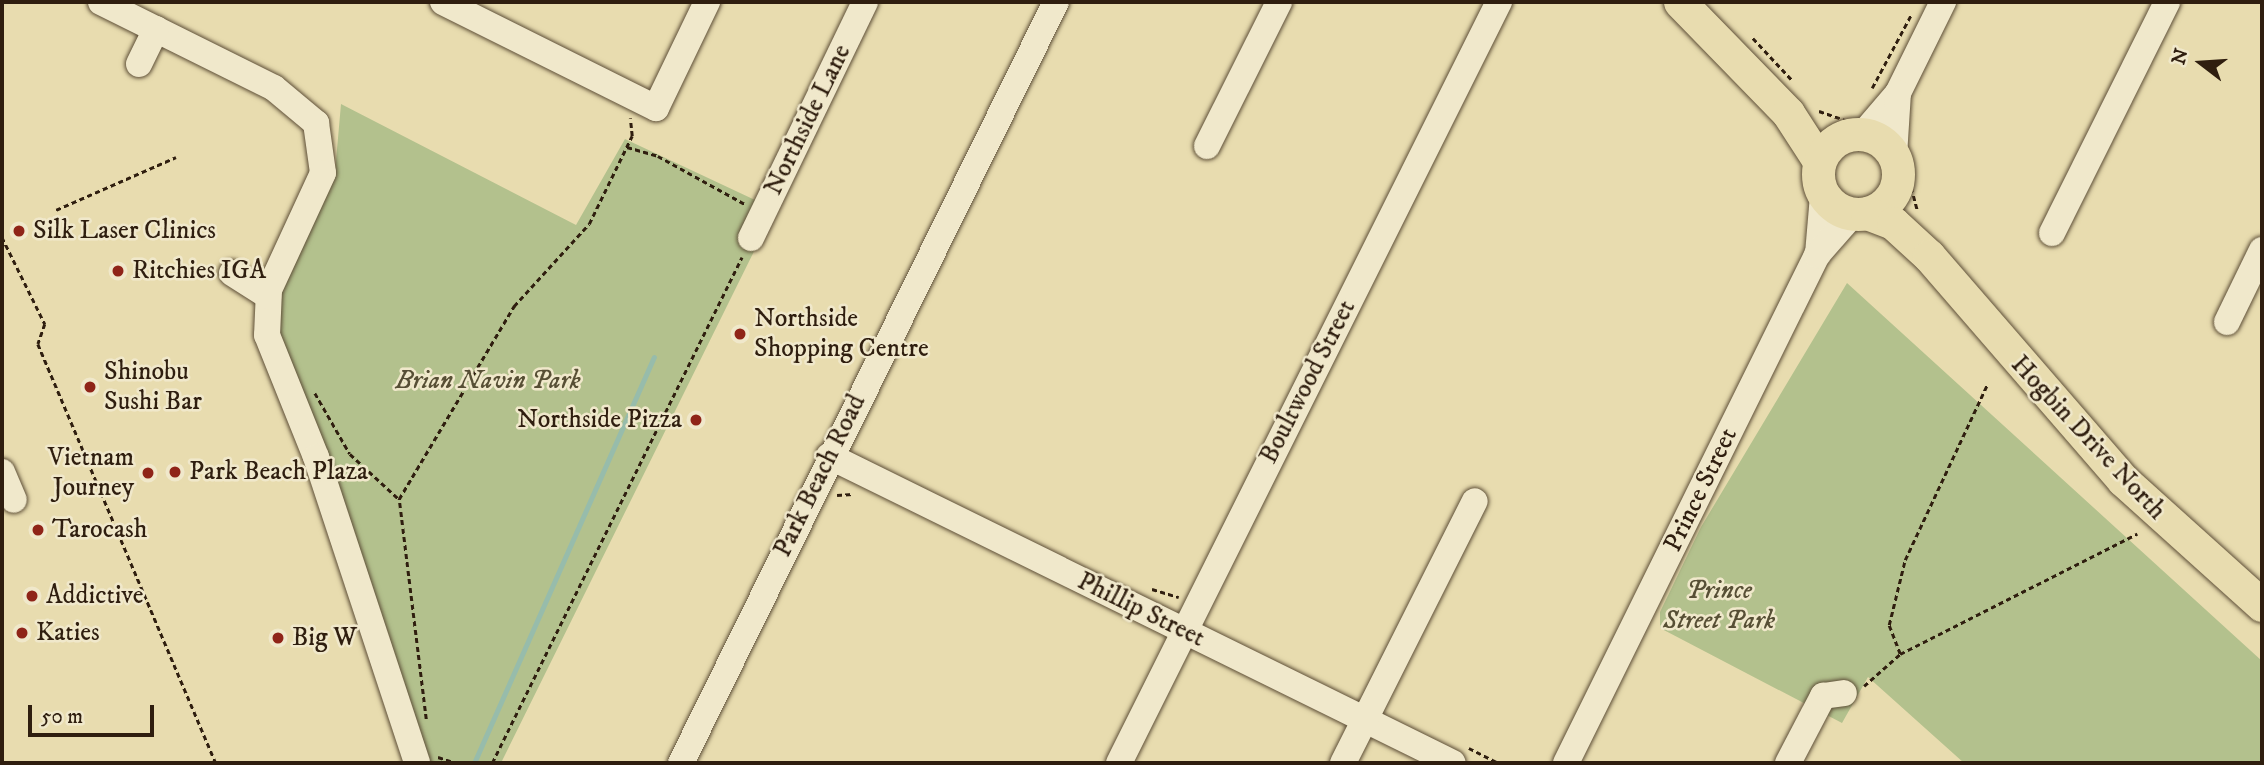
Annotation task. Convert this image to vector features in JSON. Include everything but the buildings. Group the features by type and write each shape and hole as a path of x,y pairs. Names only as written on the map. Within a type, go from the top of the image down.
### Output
{"main road":[{"path":"1680,2 1800,110 1844,125 1894,156 1905,197 1860,214 1824,196 1819,161 1800,110"},
{"path":"1819,161 1844,125"},
{"name":"Hogbin Drive North","path":"1905,197 1929,256"},
{"name":"Hogbin Drive North","path":"1860,214 1893,223 1929,256 2123,480 2262,605"}],"street":[{"path":"101,2 283,93 316,123 323,173 268,296 267,335 316,457 422,759"},
{"path":"443,2 656,108 707,2"},
{"name":"Northside Lane","path":"751,238 865,2"},
{"name":"Park Beach Road","path":"681,763 829,456 1056,2"},
{"path":"1207,146 1279,2"},
{"name":"Boultwood Street","path":"1119,763 1499,2"},
{"path":"1894,156 1898,93 1943,2"},
{"path":"2052,233 2167,2"},
{"path":"139,64 156,29"},
{"path":"1844,125 1898,93"},
{"name":"Prince Street","path":"1566,763 1817,255 1824,196"},
{"name":"Prince Street","path":"1817,255 1860,214"},
{"path":"2227,322 2262,250"},
{"path":"232,273 268,296"},
{"name":"Phillip Street","path":"829,456 1453,763"},
{"path":"2,472 14,500"},
{"path":"1343,763 1475,500"},
{"path":"1788,763 1823,696 1844,693"}],"path":[{"path":"1871,91 1911,15"},
{"path":"1800,110 1844,125"},
{"path":"426,729 399,499 514,306 589,224 627,147 627,112"},
{"path":"627,147 658,156 755,210"},
{"path":"56,211 176,157"},
{"path":"2,237 44,324 38,344 216,763"},
{"path":"492,763 751,238"},
{"path":"307,383 350,454 399,499"},
{"path":"1900,653 1889,625 1905,560 1987,385"},
{"path":"824,492 860,496"},
{"path":"1844,693 1862,688 1900,653 2137,534"},
{"path":"422,759 456,763"}],"green space":[{"name":"Brian Navin Park","path":"341,104 576,225 625,139 755,200 771,217 501,763 427,763 275,334 280,288 335,172"},
{"name":"Prince Street Park","path":"1847,283 2262,661 2262,763 1964,763 1868,677 1842,723 1660,628 1660,612 1701,527"}],"waterway":[{"path":"474,763 654,357"}],"place":[{"name":"Silk Laser Clinics","path":"19,231"},
{"name":"Ritchies IGA","path":"118,271"},
{"name":"Northside Shopping Centre","path":"740,334"},
{"name":"Shinobu Sushi Bar","path":"90,387"},
{"name":"Northside Pizza","path":"696,420"},
{"name":"Park Beach Plaza","path":"175,472"},
{"name":"Vietnam Journey","path":"148,473"},
{"name":"Tarocash","path":"38,530"},
{"name":"Addictive","path":"32,596"},
{"name":"Katies","path":"22,633"},
{"name":"Big W","path":"278,638"}]}
